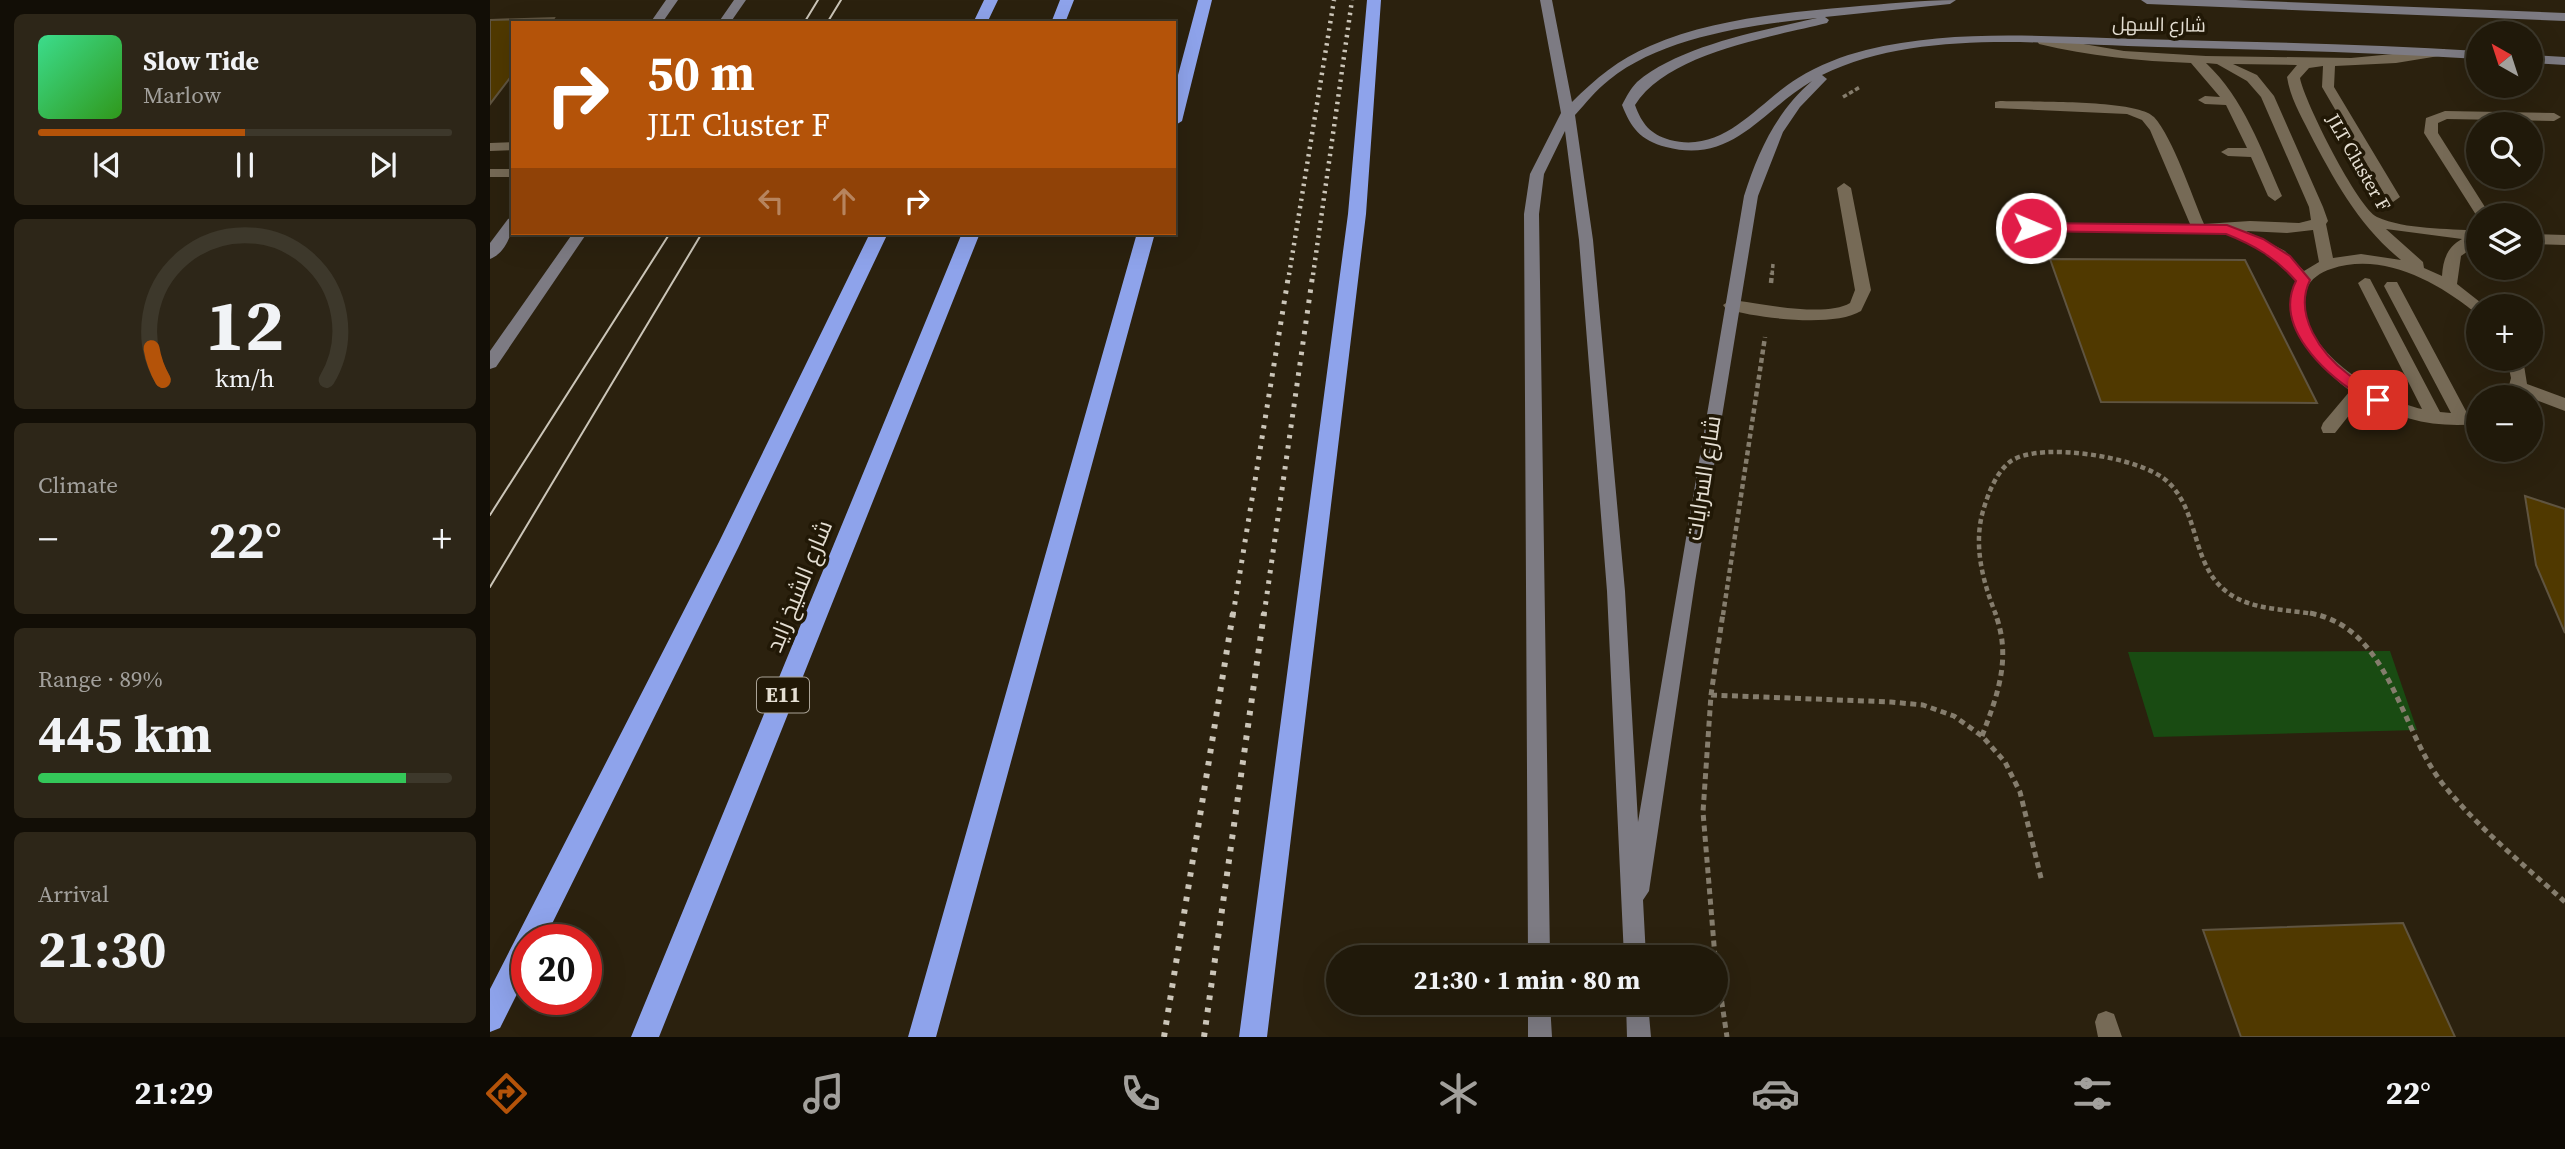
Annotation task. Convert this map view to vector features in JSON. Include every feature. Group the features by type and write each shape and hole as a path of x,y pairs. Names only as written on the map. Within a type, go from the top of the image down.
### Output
{"highway":[{"path":"981,21 991,0"},
{"path":"1059,21 1067,0"},
{"path":"1176,113 1205,0"},
{"path":"1253,1037 1357,214 1374,0"},
{"path":"538,924 728,547 878,235"},
{"name":"شارع الشيخ زايد","path":"645,1037 970,235"},
{"path":"922,1037 1145,235"},
{"path":"490,1018 511,977"}],"main road":[{"path":"725,21 740,0"},
{"name":"شارع السرايات","path":"1546,0 1573,139 1586,240 1616,591 1634,945"},
{"path":"1539,945 1531,285 1536,177 1550,139 1573,107 1604,78 1641,55 1684,36 1730,23 1950,0"},
{"path":"2147,0 2565,17"},
{"path":"657,21 669,1"},
{"path":"1842,62 1804,80 1781,95 1750,124 1719,142 1681,146 1662,142 1646,135 1634,124 1628,113 1628,102 1634,91 1668,69 1697,55 1727,44 1863,9"},
{"name":"شارع السهل","path":"1842,62 1873,52 1920,43 1971,39 2466,54"},
{"path":"2543,60 2565,61"},
{"name":"شارع السرايات","path":"1633,925 1731,305 1751,196 1762,157 1782,120 1809,89 1842,62"},
{"path":"490,254 511,225"},
{"path":"490,363 579,235"},
{"path":"1539,1015 1539,1037"},
{"path":"1638,1015 1639,1037"}],"lane":[{"path":"2043,41 2106,54 2209,60 2384,61 2441,52"},
{"path":"2194,59 2214,76 2231,101 2275,196"},
{"path":"2209,60 2241,71 2262,88 2311,193 2321,221 2327,265"},
{"path":"2322,62 2326,80 2338,105 2393,197"},
{"name":"JLT Cluster F","path":"2322,62 2297,71 2292,77 2292,85 2350,196 2365,217 2382,237 2429,275"},
{"path":"2205,100 2231,101"},
{"path":"2000,105 2119,109 2147,117 2156,129 2199,229"},
{"path":"2338,105 2360,106"},
{"path":"2475,203 2431,133 2431,121 2445,116 2554,117"},
{"path":"490,147 511,146"},
{"path":"2228,152 2255,153"},
{"path":"2369,158 2389,159"},
{"path":"490,173 511,173"},
{"path":"1731,305 1839,314 1853,309 1863,290 1844,188"},
{"path":"2365,217 2398,228 2466,236"},
{"path":"2031,228 2300,228 2321,221"},
{"path":"2227,229 2272,250 2297,270 2303,280 2298,291 2297,304 2301,325 2320,356 2360,390 2396,409 2435,419 2466,419"},
{"path":"2543,239 2565,240"},
{"path":"2449,285 2450,261 2457,250 2466,244"},
{"name":"JLT Cluster F","path":"2303,280 2327,265 2348,260 2374,260 2402,265 2429,275 2466,298"},
{"path":"2365,284 2435,419"},
{"path":"2392,286 2466,411"},
{"path":"2329,428 2360,390"},
{"path":"2543,399 2565,405"}],"path":[{"path":"1839,100 1871,83"},
{"path":"1714,945 1703,812 1711,695 1769,309 1773,253"},
{"path":"1982,736 2005,664 1999,621 1980,566 1978,535 1983,506 2003,469 2013,459 2028,454 2134,461 2154,469 2171,483 2181,499 2206,567 2215,582 2230,594 2248,602 2319,612 2336,619 2366,644 2426,759 2443,784 2488,832 2565,902"},
{"path":"1711,695 1923,705 1954,716 1982,736 2005,762 2020,792 2042,882"},
{"path":"1724,1015 1727,1037"}],"green space":[{"path":"2390,651 2417,730 2154,737 2128,652"}],"building":[{"path":"554,18 552,21 511,21 511,77 490,104 490,20"},
{"path":"2050,259 2245,260 2317,403 2101,402"},
{"path":"2525,496 2565,509 2565,633 2536,565"},
{"path":"2403,923 2455,1037 2241,1037 2203,930"}],"tram line":[{"path":"805,21 818,0"},
{"path":"828,21 841,0"},
{"path":"490,515 669,235"},
{"path":"490,587 701,235"}],"railway":[{"path":"1289,275 1334,0"},
{"path":"1313,275 1352,0"},
{"path":"1233,615 1289,273"},
{"path":"1264,615 1313,273"},
{"path":"1164,1037 1233,613"},
{"path":"1204,1037 1264,613"}],"route":[{"path":"2031,228 2227,229 2258,242 2297,270 2303,280 2298,291 2297,304 2301,325 2320,356 2343,378 2378,400"}]}
